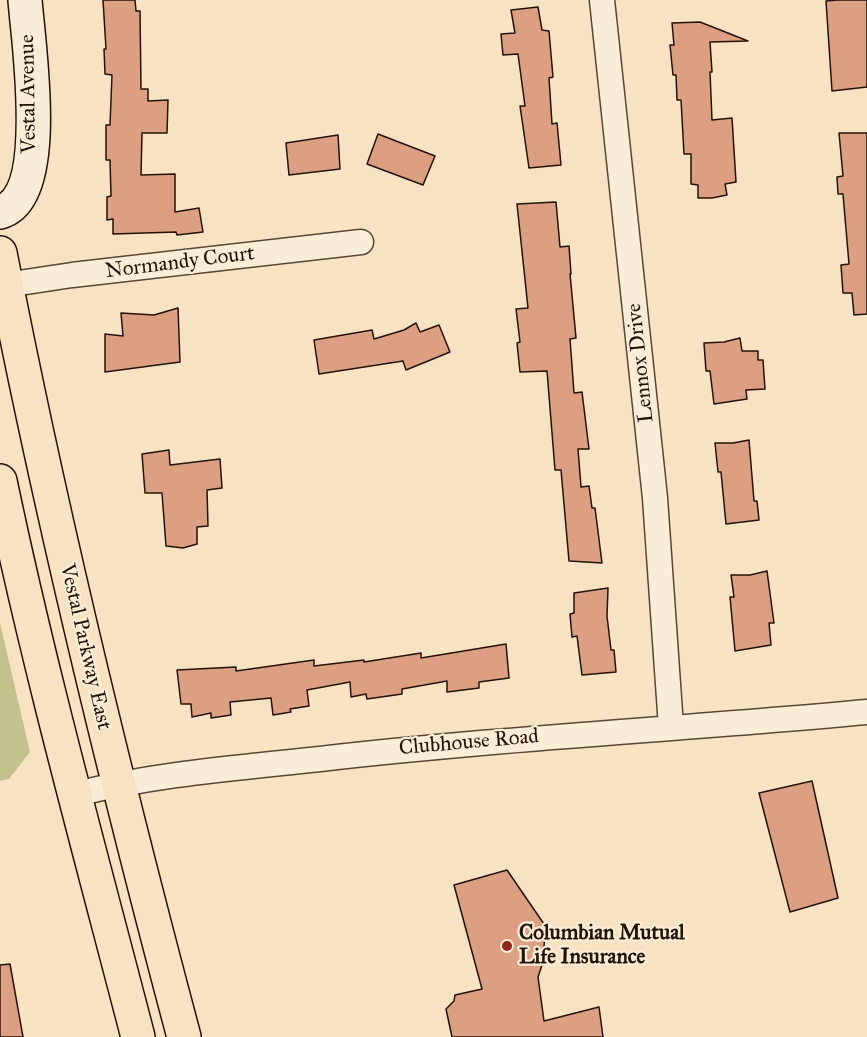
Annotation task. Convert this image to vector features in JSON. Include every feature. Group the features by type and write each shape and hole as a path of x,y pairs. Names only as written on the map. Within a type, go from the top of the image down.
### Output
{"main road":[{"name":"Vestal Parkway East","path":"0,253 3,286 117,784 184,1037"},
{"path":"0,481 18,568 74,795 138,1037"}],"street":[{"name":"Vestal Avenue","path":"0,212 20,198 33,154 33,98 25,0"},
{"name":"Lennox Drive","path":"602,0 655,498 671,727"},
{"name":"Normandy Court","path":"3,286 72,275 361,242"},
{"name":"Clubhouse Road","path":"74,795 117,784 160,777 406,748 867,712"}],"shaded area":[{"path":"0,623 30,752 9,779 0,781"}],"building":[{"path":"103,0 135,0 136,11 140,11 141,89 148,89 148,101 168,100 167,133 142,133 141,175 175,174 175,212 199,208 203,232 177,235 176,232 113,234 113,219 107,220 107,197 111,196 110,160 106,160 106,125 110,125 112,75 105,74"},
{"path":"867,0 867,87 832,91 826,1"},
{"path":"538,7 542,30 549,31 553,77 549,78 552,124 557,123 561,165 529,168 520,106 525,106 518,54 503,55 501,34 515,33 511,10"},
{"path":"700,22 748,41 710,42 712,120 732,118 736,182 725,184 727,195 712,198 698,198 698,185 691,184 691,154 684,154 681,100 677,100 676,75 673,75 670,45 674,45 672,23"},
{"path":"839,133 867,133 867,314 854,315 852,293 843,293 841,265 849,264 843,194 838,194 837,177 843,176"},
{"path":"378,134 435,156 423,185 367,164"},
{"path":"338,135 340,169 289,175 286,143"},
{"path":"556,202 560,247 569,246 576,338 570,339 574,393 582,392 589,449 578,449 581,487 589,486 592,508 595,508 602,563 569,561 561,470 555,470 547,371 520,372 517,343 520,342 516,309 528,308 517,204"},
{"path":"178,308 180,362 105,372 105,334 123,336 121,313 154,315"},
{"path":"416,323 420,332 439,325 450,352 406,370 403,361 319,374 314,340 372,330 374,339 404,330"},
{"path":"740,338 742,351 758,351 758,360 763,360 765,389 746,390 747,399 714,404 710,371 706,371 704,343"},
{"path":"749,440 754,501 757,501 759,520 726,524 721,472 718,472 715,443"},
{"path":"169,450 170,465 220,459 222,488 207,490 208,526 197,527 197,544 183,548 166,546 162,493 145,493 142,454"},
{"path":"767,571 774,623 769,623 771,645 735,651 730,597 734,597 731,575 750,575"},
{"path":"608,588 607,616 616,672 582,675 577,636 572,637 570,614 574,613 574,593"},
{"path":"506,644 509,678 479,682 479,688 447,692 447,681 402,689 402,694 367,699 366,694 351,697 350,682 307,690 309,706 273,715 271,698 230,702 231,715 211,718 211,713 192,717 191,704 181,704 177,670 236,667 236,671 314,660 314,666 364,660 364,662 421,653 421,658"},
{"path":"812,781 838,898 790,912 759,793"},
{"name":"Columbian Mutual Life Insurance","path":"507,870 546,927 542,965 538,977 544,1021 599,1007 603,1037 452,1037 446,1009 454,1001 455,995 482,989 454,885"},
{"path":"10,964 23,1037 0,1037 0,965"}],"place":[{"name":"Columbian Mutual Life Insurance","path":"507,946"}]}
